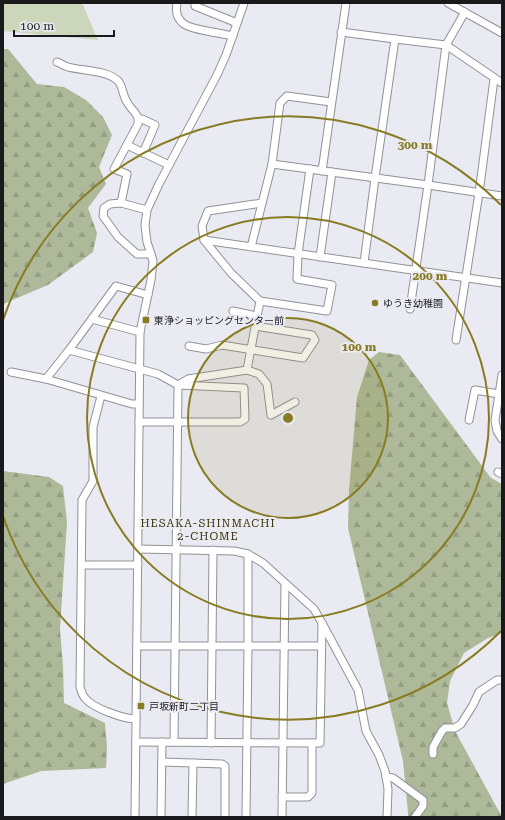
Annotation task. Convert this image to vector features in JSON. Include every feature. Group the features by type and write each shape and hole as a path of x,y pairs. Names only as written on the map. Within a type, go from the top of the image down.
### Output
{"street":[{"path":"177,3 179,20 184,24 192,28 233,36"},
{"path":"196,3 195,6 237,23"},
{"path":"135,817 140,332 151,280 153,261 147,242 145,226 147,210 169,165 217,76 244,3"},
{"path":"322,171 346,3"},
{"path":"448,3 502,33"},
{"path":"410,309 446,45 465,12"},
{"path":"341,32 395,40 446,45 502,83"},
{"path":"364,263 395,40"},
{"path":"57,62 68,67 109,75 117,80 122,87 127,103 139,119 138,124 114,169 127,174 121,203"},
{"path":"456,340 479,193 494,78"},
{"path":"251,247 272,164 280,103 287,96 331,102"},
{"path":"139,119 155,125 143,153"},
{"path":"127,145 169,165"},
{"path":"272,164 502,196"},
{"path":"262,203 208,211 202,226 204,240 231,273 260,301 328,311 332,285 297,279 298,254 310,170"},
{"path":"320,257 332,172"},
{"path":"147,210 121,203 110,204 104,208 103,216 118,237 137,254 151,254"},
{"path":"204,240 502,283"},
{"path":"46,379 116,286 148,295"},
{"path":"247,370 260,301"},
{"path":"233,311 258,316"},
{"path":"92,319 140,332"},
{"path":"189,346 206,349 222,344 303,358 315,340 312,335 255,326"},
{"path":"69,350 158,374 178,385 244,388 245,419 240,422 139,422"},
{"path":"178,385 188,379 247,370 259,374 267,384 271,415 295,402"},
{"path":"11,372 46,379 132,404 139,404"},
{"path":"500,435 495,420 502,375"},
{"path":"174,742 178,385"},
{"path":"469,420 475,390 499,394"},
{"path":"101,396 93,427 93,481 82,500 80,687 84,698 94,706 136,720"},
{"path":"138,549 234,550 248,554 263,563 314,609 358,690 366,731 385,771 388,789 387,817"},
{"path":"211,743 213,550"},
{"path":"246,817 248,554"},
{"path":"82,565 138,565"},
{"path":"282,817 286,584"},
{"path":"136,742 320,743 322,622"},
{"path":"137,646 322,646"},
{"path":"433,754 433,746 442,731 445,728 455,728 461,724 479,692 498,680 502,680"},
{"path":"161,817 162,742"},
{"path":"282,797 308,797 312,794 312,743"},
{"path":"162,762 222,764 225,766 225,817"},
{"path":"192,817 193,763"},
{"path":"386,777 393,778 423,800 423,806 415,817"}],"green space":[{"path":"3,3 78,3 83,5 98,40 3,31"},
{"path":"3,49 8,49 37,84 64,87 86,100 103,117 112,135 99,167 106,184 88,208 97,233 93,252 48,285 3,304"},
{"path":"379,352 400,355 491,478 502,484 502,633 488,638 464,653 450,681 447,703 455,731 502,817 408,817 403,761 348,528 349,490 357,397 369,360"},
{"path":"3,471 49,477 63,486 67,522 60,629 64,703 105,723 107,747 106,768 41,771 3,784"}],"place":[{"name":"ゆうき幼稚園","path":"375,303"},
{"name":"東浄ショッピングセンター前","path":"146,320"},
{"name":"戸坂新町二丁目","path":"141,706"}],"district":[{"name":"HESAKA-SHINMACHI 2-CHOME","path":"208,529"}]}
